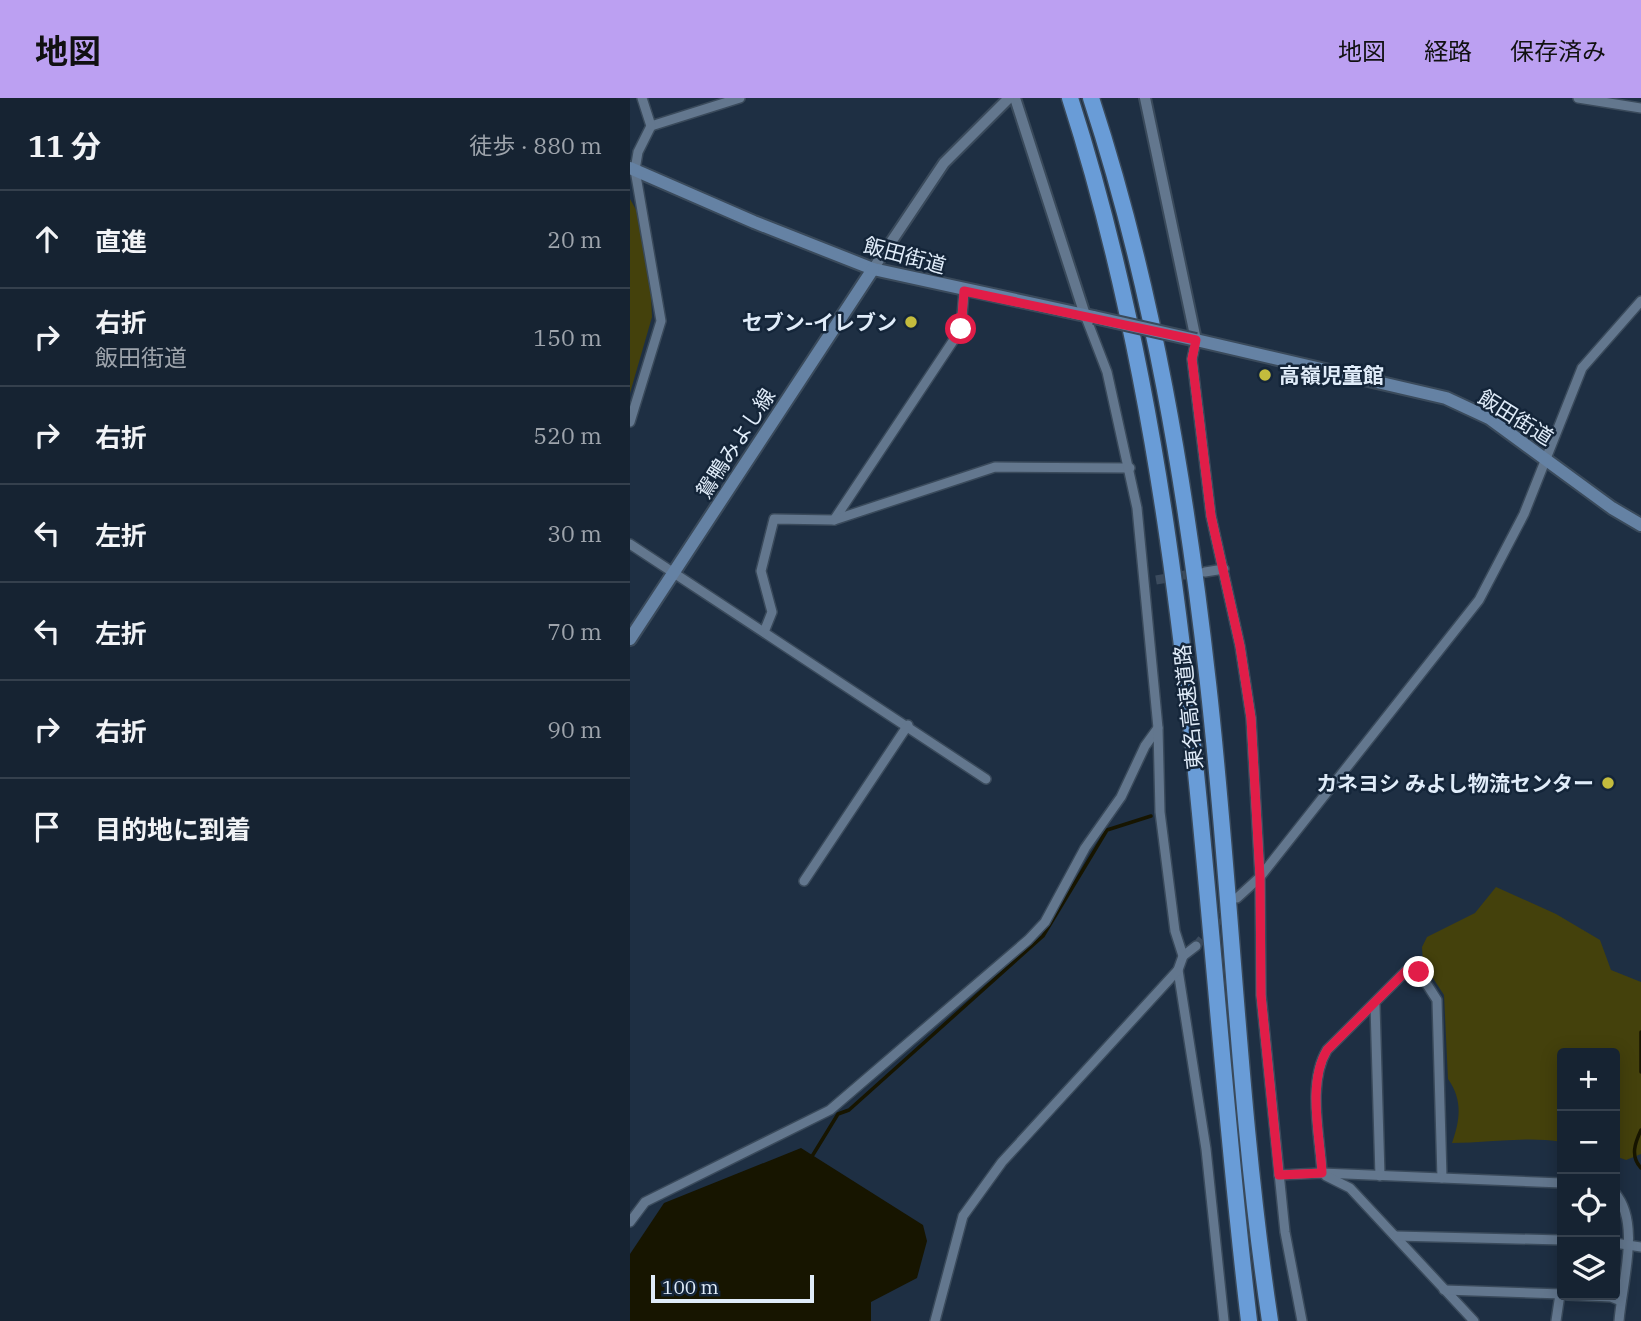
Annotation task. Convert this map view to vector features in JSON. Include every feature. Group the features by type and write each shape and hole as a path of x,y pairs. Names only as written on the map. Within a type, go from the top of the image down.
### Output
{"highway":[{"name":"東名高速道路","path":"1070,98 1118,272 1138,363 1166,522 1187,686 1223,1088 1250,1321"},
{"name":"東名高速道路","path":"1091,98 1140,271 1182,492 1208,684 1252,1189 1270,1321"}],"main road":[{"name":"飯田街道","path":"632,169 754,222 873,269 1446,398 1489,418 1612,508 1641,525"},
{"name":"鴛鴨みよし線","path":"630,639 873,269"}],"street":[{"path":"642,98 651,126"},
{"path":"630,422 661,321 632,169 651,126 717,102 740,98"},
{"path":"873,269 944,163 1009,98"},
{"path":"1015,98 1090,316 1107,372 1130,468 1151,580 1160,812 1175,931 1183,956"},
{"path":"1145,98 1196,340 1192,359 1211,516 1224,569 1251,718 1260,877 1261,995 1285,1232 1302,1321"},
{"path":"1578,98 1641,108"},
{"path":"834,520 961,329 964,291"},
{"path":"1237,898 1260,877 1479,600 1519,526 1582,368 1641,301"},
{"path":"764,632 772,612 761,571 774,519 834,520 995,467 1130,468"},
{"path":"630,544 986,779"},
{"path":"1205,572 1224,569"},
{"path":"804,881 908,725"},
{"path":"630,1222 645,1202 830,1110 1028,940 1045,922 1085,848 1121,797 1145,746 1158,728"},
{"path":"935,1321 964,1216 1002,1162 1178,970 1183,956 1196,946"},
{"path":"1322,1173 1317,1089 1320,1062 1327,1050 1375,1005 1406,971 1413,969 1419,972 1437,1000 1442,1178"},
{"path":"1178,970 1206,1149 1224,1321"},
{"path":"1375,1005 1380,1176"},
{"path":"1279,1175 1322,1173 1557,1183"},
{"path":"1322,1173 1350,1188 1474,1321"},
{"path":"1619,1321 1621,1301 1636,1246 1628,1209 1620,1199"},
{"path":"1395,1236 1557,1240"},
{"path":"1444,1290 1557,1295"},
{"path":"1556,1321 1562,1300"}],"shaded area":[{"path":"630,199 648,231 652,317 630,393"},
{"path":"1496,887 1556,914 1600,940 1611,970 1641,982 1641,1154 1626,1160 1620,1158 1620,1048 1557,1048 1557,1141 1452,1143 1459,1110 1456,1095 1448,1079 1444,995 1423,963 1422,947 1427,937 1475,913"},
{"path":"801,1148 923,1225 927,1241 917,1278 871,1302 871,1321 630,1321 630,1254 664,1203"}],"waterway":[{"path":"811,1158 838,1114 849,1110 1043,936 1107,830 1151,816"},
{"path":"1641,1032 1641,1072"},
{"path":"1641,1130 1635,1145 1636,1159 1641,1168"}],"tunnel":[{"path":"1156,580 1196,573"},
{"path":"1196,946 1229,908"}],"place":[{"name":"セブン-イレブン","path":"911,322"},
{"name":"高嶺児童館","path":"1265,375"},
{"name":"カネヨシ みよし物流センター","path":"1608,783"}],"route":[{"path":"961,329 964,291 1085,314 1196,340 1192,359 1211,516 1240,646 1251,718 1260,877 1261,995 1279,1175 1322,1173 1317,1089 1320,1062 1327,1050 1375,1005 1406,971 1413,969 1419,972"}]}
